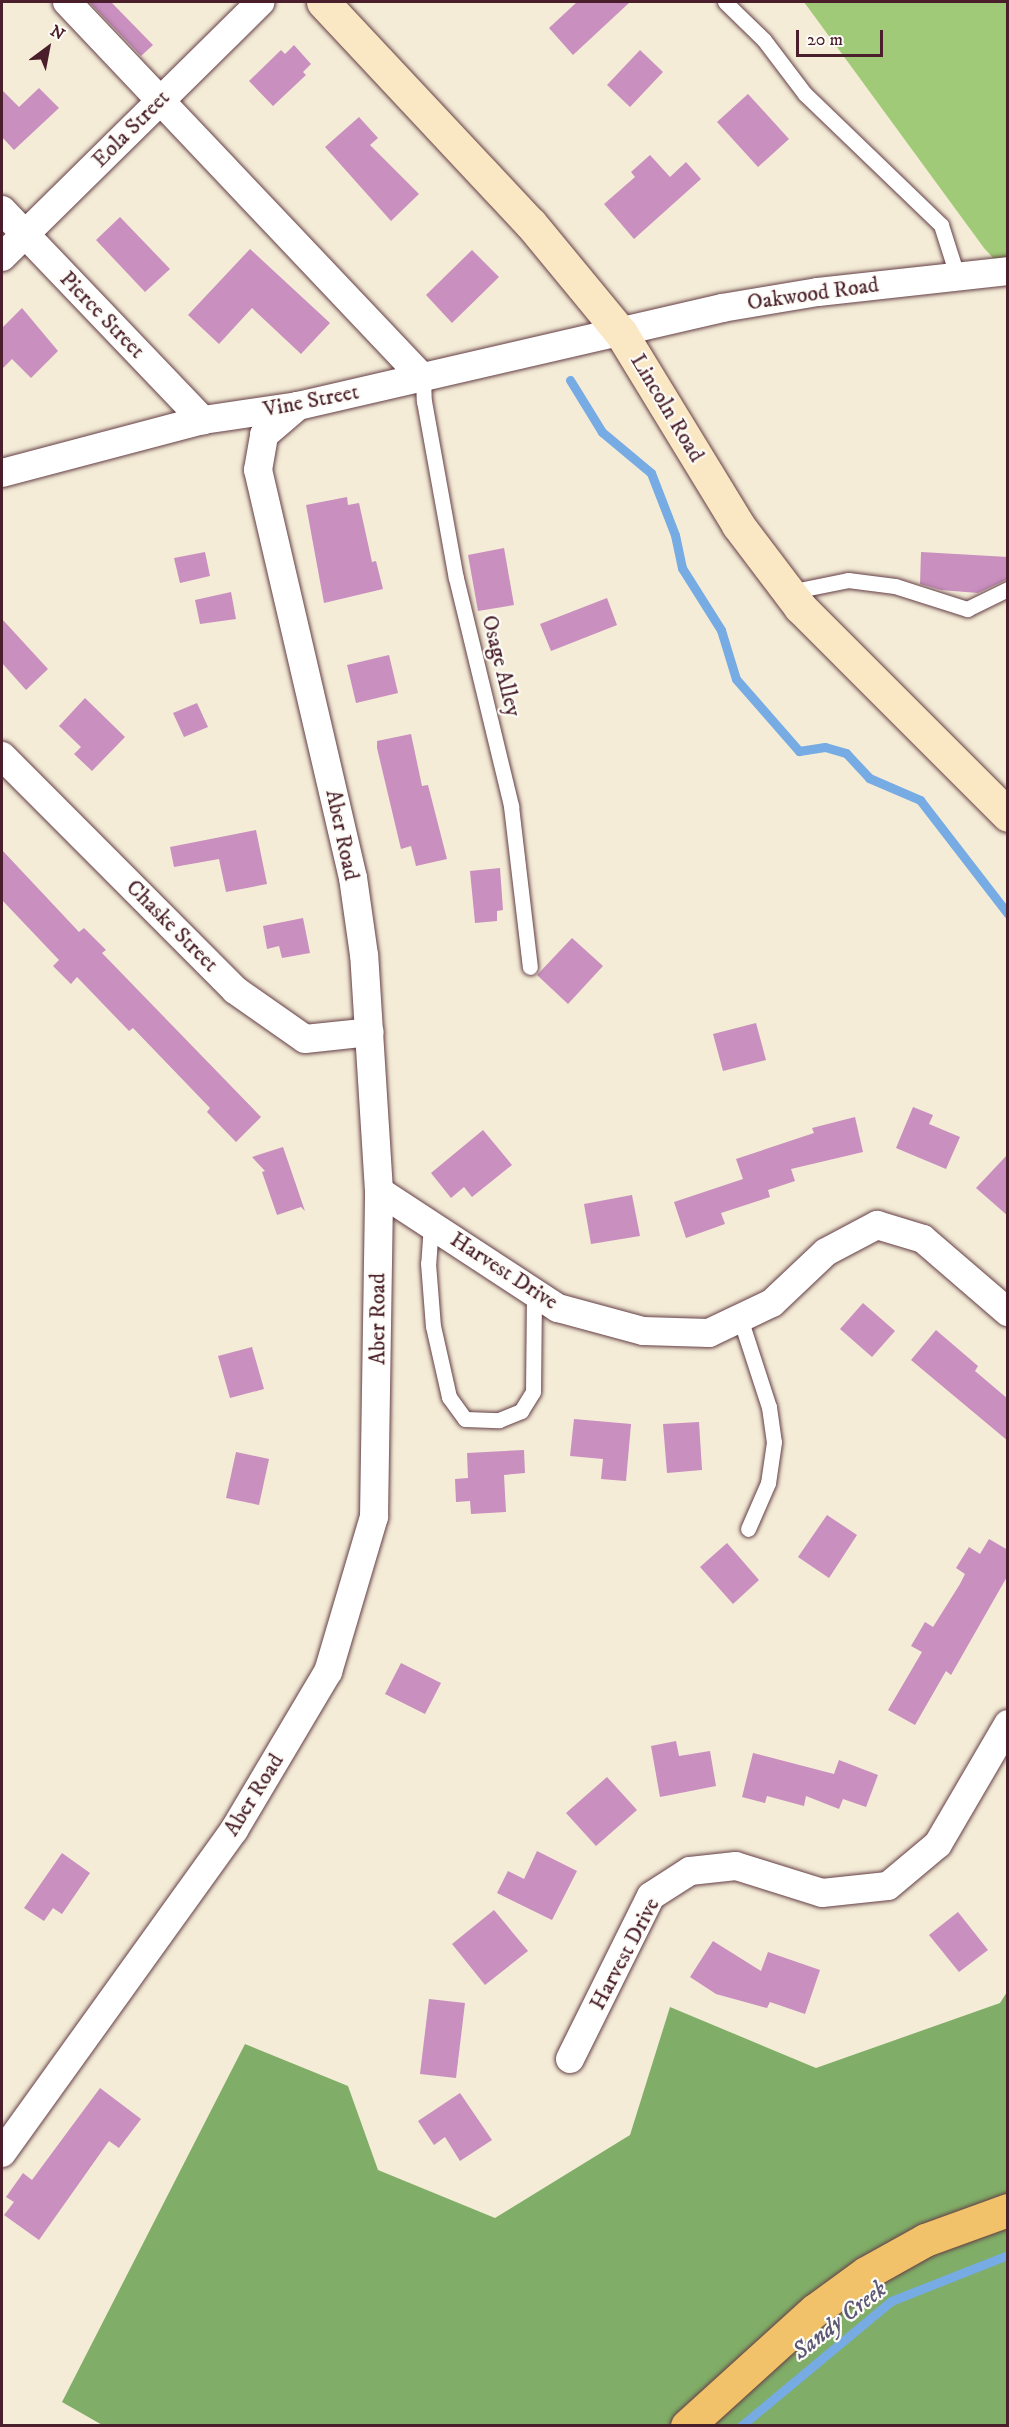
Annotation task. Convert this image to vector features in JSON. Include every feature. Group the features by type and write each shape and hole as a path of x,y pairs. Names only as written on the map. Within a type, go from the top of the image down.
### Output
{"main road":[{"path":"687,2426 815,2310 866,2273 925,2240 1008,2210"}],"street":[{"path":"67,2 423,378"},
{"name":"Eola Street","path":"2,257 261,2"},
{"name":"Lincoln Road","path":"323,2 531,224 621,333 738,525 789,592 1008,815"},
{"name":"Pierce Street","path":"2,210 203,420"},
{"name":"Oakwood Road","path":"621,333 722,308 807,293 1008,271"},
{"name":"Vine Street","path":"2,474 203,420 298,406 621,333"},
{"name":"Aber Road","path":"2,2153 234,1830 328,1672 374,1517 379,1191 370,1032 353,878 258,470 264,435 298,406"},
{"name":"Chaske Street","path":"2,756 235,990 304,1039 370,1032"},
{"name":"Harvest Drive","path":"379,1191 558,1308 643,1331 709,1333 772,1303 826,1252 877,1225 923,1239 1008,1312"},
{"name":"Harvest Drive","path":"570,2059 651,1896 690,1871 736,1866 822,1893 888,1886 938,1844 1008,1724"}],"lane":[{"path":"725,2 764,39 805,94 941,225 957,275"},
{"name":"Osage Alley","path":"423,378 424,401 456,578 511,806 530,967"},
{"path":"789,592 848,580 896,586 967,609 1008,589"},
{"path":"431,1224 428,1263 433,1326 449,1397 465,1419 499,1420 522,1411 533,1392 534,1292"},
{"path":"740,1318 769,1407 774,1442 768,1483 748,1529"}],"green space":[{"path":"804,2 1007,2 1007,273 984,248"},
{"path":"1007,1992 1007,2425 104,2426 62,2402 245,2044 348,2086 378,2170 495,2218 630,2135 670,2007 816,2068 1000,2003"}],"building":[{"path":"89,2 111,2 153,45 141,56"},
{"path":"577,2 630,2 573,55 549,28"},
{"path":"294,45 311,64 303,72 306,75 273,106 249,81 281,50 285,54"},
{"path":"640,50 663,72 630,107 607,85"},
{"path":"39,88 59,108 14,150 2,137 2,90 19,107"},
{"path":"748,94 789,139 758,167 717,122"},
{"path":"359,117 378,138 370,145 419,194 391,221 325,147"},
{"path":"650,155 670,177 686,162 701,179 634,239 604,204 635,177 631,172"},
{"path":"120,217 170,269 145,292 96,240"},
{"path":"250,249 330,323 301,354 252,308 219,344 188,315"},
{"path":"472,250 499,277 452,323 426,295"},
{"path":"22,308 58,351 31,378 12,359 2,369 2,328"},
{"path":"347,497 348,505 359,503 372,562 376,561 383,589 324,603 306,505"},
{"path":"504,548 514,605 478,611 468,555"},
{"path":"205,552 210,576 180,583 174,558"},
{"path":"921,552 1008,557 1008,579 978,593 941,590 920,584"},
{"path":"231,592 236,619 200,624 195,600"},
{"path":"607,598 617,625 551,651 540,624"},
{"path":"2,619 48,669 26,690 2,663"},
{"path":"389,655 398,693 356,703 347,665"},
{"path":"85,698 125,737 92,771 74,754 81,747 59,726"},
{"path":"197,703 208,727 184,737 173,713"},
{"path":"411,734 422,786 428,785 447,859 416,866 411,846 401,849 377,748 377,741"},
{"path":"256,830 267,884 226,892 219,859 174,867 170,847"},
{"path":"2,850 79,932 84,928 106,950 102,953 261,1117 236,1142 207,1112 210,1108 133,1028 129,1031 77,977 71,984 53,966 59,960 2,900"},
{"path":"500,868 503,910 497,911 497,921 475,923 470,871"},
{"path":"303,918 310,953 282,958 279,946 267,949 263,926"},
{"path":"572,938 603,966 568,1004 537,975"},
{"path":"756,1023 766,1060 723,1071 713,1034"},
{"path":"913,1107 933,1115 929,1124 960,1137 946,1169 896,1148"},
{"path":"855,1117 863,1152 791,1169 795,1181 768,1190 770,1197 721,1213 725,1224 686,1238 674,1202 743,1179 736,1159 814,1133 812,1128"},
{"path":"483,1130 512,1165 472,1197 464,1187 451,1198 431,1173"},
{"path":"283,1147 305,1211 301,1207 277,1215 262,1172 265,1171 252,1157"},
{"path":"1008,1154 1008,1216 976,1188"},
{"path":"632,1195 640,1236 591,1244 584,1204"},
{"path":"863,1303 895,1331 872,1357 840,1329"},
{"path":"936,1330 978,1366 975,1371 1008,1399 1008,1441 911,1360"},
{"path":"252,1347 264,1389 230,1398 218,1356"},
{"path":"574,1419 631,1424 626,1481 601,1479 603,1459 570,1456"},
{"path":"699,1422 702,1470 667,1473 663,1424"},
{"path":"524,1450 525,1473 504,1475 506,1512 471,1514 470,1501 456,1502 455,1479 468,1478 467,1453"},
{"path":"236,1452 269,1459 259,1505 226,1498"},
{"path":"827,1515 857,1535 829,1578 798,1557"},
{"path":"989,1539 1008,1550 1008,1575 951,1675 946,1671 915,1725 888,1710 922,1652 911,1646 925,1622 933,1627 960,1584 965,1574 956,1568 969,1547 980,1554"},
{"path":"727,1543 759,1580 733,1604 700,1567"},
{"path":"401,1663 441,1683 425,1714 385,1694"},
{"path":"676,1741 679,1756 710,1751 716,1786 660,1797 651,1746"},
{"path":"753,1753 834,1774 839,1760 878,1775 866,1807 843,1799 839,1809 806,1796 804,1806 767,1796 765,1803 742,1797"},
{"path":"607,1777 637,1810 596,1846 566,1813"},
{"path":"537,1851 577,1871 552,1920 497,1893 508,1871 524,1879"},
{"path":"62,1853 90,1873 62,1914 53,1908 44,1921 24,1908"},
{"path":"494,1910 528,1951 485,1985 452,1944"},
{"path":"958,1912 988,1950 959,1972 929,1935"},
{"path":"713,1941 761,1971 768,1952 820,1970 805,2014 770,2002 767,2008 716,1994 690,1977"},
{"path":"429,1999 465,2003 456,2078 420,2074"},
{"path":"100,2088 141,2119 119,2148 109,2141 39,2240 4,2215 14,2202 6,2197 23,2173 32,2180"},
{"path":"460,2093 492,2140 460,2161 445,2137 434,2145 418,2121"}],"waterway":[{"path":"570,380 602,432 651,473 675,535 682,568 721,630 736,679 799,751 825,747 846,753 869,778 920,800 1008,914"},
{"name":"Sandy Creek","path":"741,2426 891,2301 1008,2255"}]}
